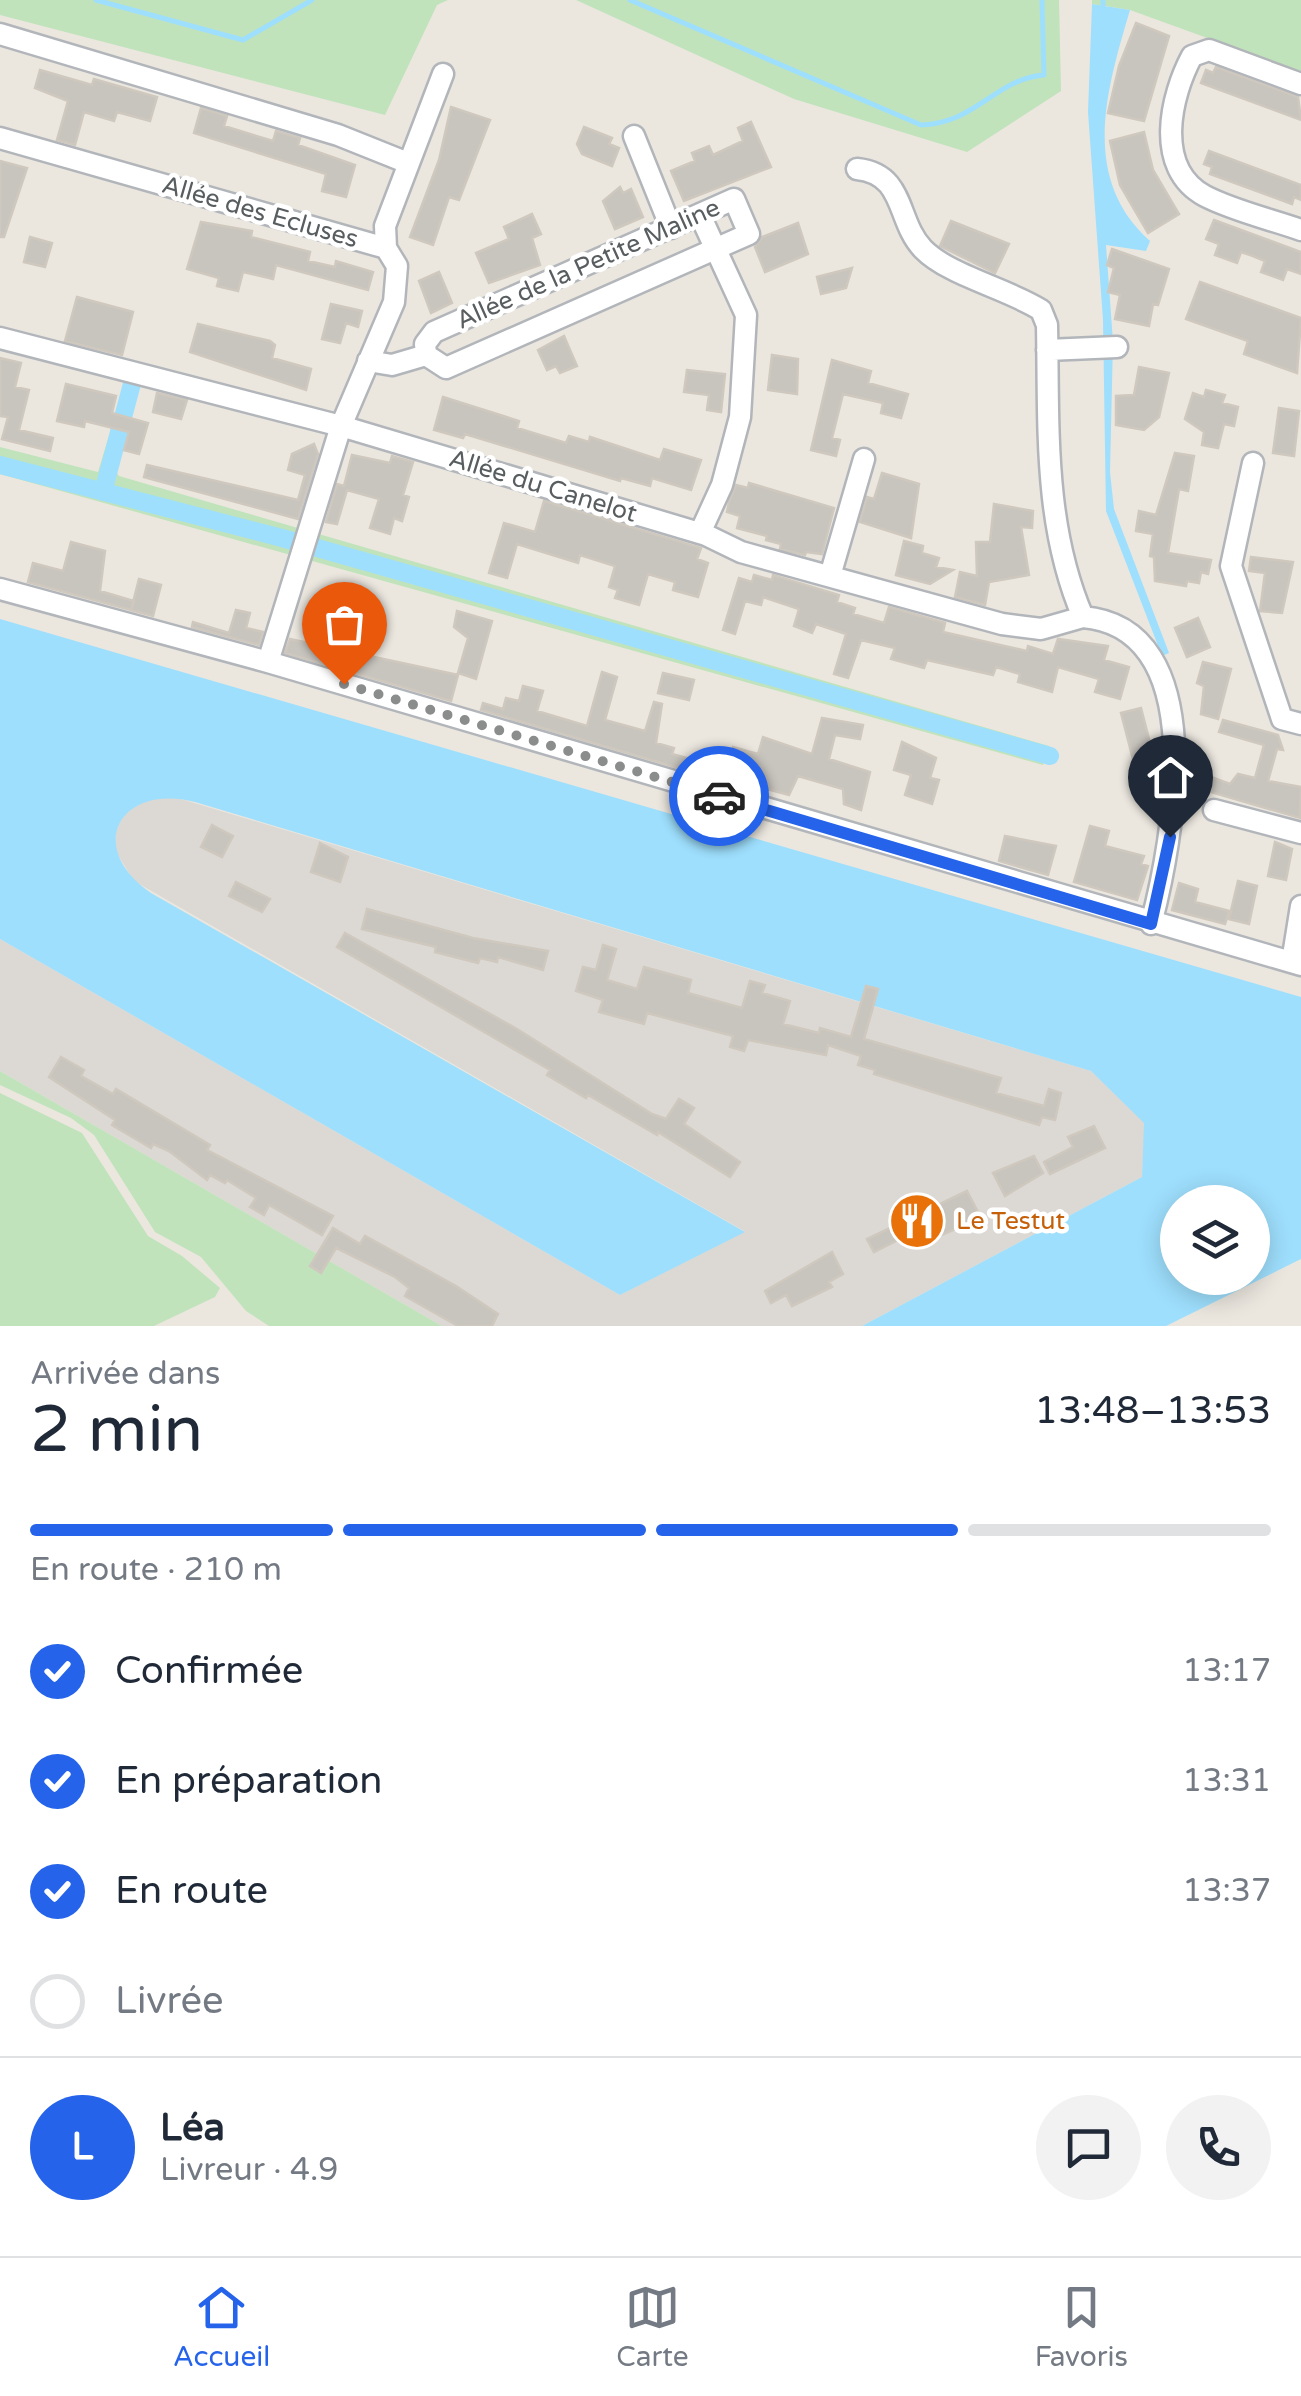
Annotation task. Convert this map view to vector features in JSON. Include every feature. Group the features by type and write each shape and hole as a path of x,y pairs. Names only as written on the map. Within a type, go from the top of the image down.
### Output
{"street":[{"path":"0,34 338,135 408,163"},
{"path":"1301,84 1209,50 1192,56 1174,88 1170,138 1182,174 1205,196 1301,230"},
{"path":"386,248 385,226 442,74"},
{"path":"634,136 671,228"},
{"name":"Allée des Ecluses","path":"0,138 386,248 397,266 398,287 341,426 305,532 268,662"},
{"path":"857,168 877,174 892,186 920,247 1041,310 1047,326 1050,496 1064,574 1083,617 1110,620 1135,637 1156,672 1174,722 1174,809 1151,924"},
{"name":"Allée de la Petite Maline","path":"368,362 392,364 426,355 446,368 749,234 734,199 434,332 425,344 426,355"},
{"path":"700,215 746,315 740,417 722,485 700,533"},
{"name":"Allée du Canelot","path":"0,338 341,426 700,533 741,552 1002,624 1042,628 1083,617"},
{"path":"1048,350 1117,347"},
{"path":"830,576 864,459"},
{"path":"1253,462 1231,566 1282,719 1301,724"},
{"path":"0,589 268,662 1151,924 1297,963 1301,906"},
{"path":"1214,810 1301,834"}],"shaded area":[{"path":"171,796 1091,1071 1145,1123 1142,1177 862,1326 442,1326 0,1071 0,939 620,1295 744,1231 134,881 114,849 117,826 129,809 152,798"}],"green space":[{"path":"0,0 448,0 437,5 385,115 0,15"},
{"path":"576,0 1059,0 1061,91 967,152 794,99"},
{"path":"1092,0 1301,0 1301,72 1130,10 1092,4"},
{"path":"127,376 142,380 114,469 119,476 1049,746 1043,765 0,474 0,447 98,472"},
{"path":"0,1071 442,1326 269,1326 246,1311 201,1257 155,1232 94,1135 71,1118 0,1085"},
{"path":"0,1093 82,1133 148,1236 182,1256 220,1288 215,1297 154,1326 0,1326"}],"water":[{"path":"1092,4 1130,10 1108,101 1106,161 1128,216 1150,241 1146,251 1106,245 1113,342 1110,472 1114,509 1169,653 1162,656 1106,511 1103,320 1088,112"},
{"path":"0,619 1301,997 1301,1259 1270,1274 1270,1185 1160,1185 1160,1295 1228,1295 1166,1326 862,1326 1142,1177 1144,1123 1091,1071 195,802 169,799 147,802 130,810 120,823 116,839 119,857 151,893 745,1232 620,1295 0,939"}],"building":[{"path":"1136,23 1169,36 1144,121 1108,113 1119,66"},
{"path":"1216,67 1298,97 1301,120 1201,83 1206,70 1213,73"},
{"path":"40,70 92,85 94,79 157,97 150,121 117,112 114,121 84,112 75,145 57,140 68,101 35,88"},
{"path":"451,107 490,120 459,200 449,197 433,245 410,237 439,160"},
{"path":"201,108 227,116 224,126 273,141 276,131 300,138 298,145 355,165 346,197 322,191 326,174 194,133"},
{"path":"751,122 771,167 684,201 671,171 695,161 692,153 709,146 713,155 743,141 738,128"},
{"path":"584,127 612,138 609,144 619,148 612,166 582,154 577,144"},
{"path":"1144,132 1153,170 1179,214 1148,233 1120,185 1110,141"},
{"path":"1209,151 1301,185 1301,200 1294,197 1292,204 1210,174 1212,167 1204,164"},
{"path":"0,161 27,168 4,237 0,237"},
{"path":"620,187 623,193 631,189 643,217 615,229 603,201"},
{"path":"532,214 541,234 532,238 540,265 489,283 476,253 509,239 504,227"},
{"path":"1214,220 1301,252 1301,274 1287,269 1283,280 1261,272 1265,261 1253,256 1241,252 1237,263 1215,255 1219,244 1206,239"},
{"path":"951,221 1009,244 995,273 940,246"},
{"path":"201,222 252,231 251,237 310,252 308,261 335,267 336,261 373,272 368,290 276,265 273,279 243,272 238,291 217,286 219,278 187,269"},
{"path":"798,223 808,254 765,272 755,247 762,237"},
{"path":"30,237 52,243 45,267 24,262"},
{"path":"1112,249 1169,269 1158,305 1153,304 1149,326 1115,319 1120,295 1108,292 1114,268 1107,265"},
{"path":"852,268 846,288 821,294 817,277"},
{"path":"439,272 452,303 431,313 419,281"},
{"path":"1200,282 1301,318 1297,373 1244,354 1248,341 1186,319"},
{"path":"77,297 133,312 122,355 65,341"},
{"path":"331,304 362,311 358,327 346,323 340,343 322,339"},
{"path":"198,324 270,341 275,345 272,358 311,369 306,390 190,352"},
{"path":"564,336 577,366 560,373 556,366 547,370 538,350"},
{"path":"772,355 798,359 797,394 768,390"},
{"path":"0,358 21,363 15,387 29,390 19,430 53,438 50,451 2,439 8,417 0,416"},
{"path":"832,360 871,371 868,383 908,394 901,418 881,413 883,403 843,394 832,438 840,440 836,456 811,450"},
{"path":"1139,367 1169,373 1159,417 1144,430 1116,425 1116,396 1134,395"},
{"path":"687,370 725,374 721,412 707,410 709,395 684,392"},
{"path":"66,384 116,396 112,413 148,423 139,454 124,450 129,432 85,421 84,427 57,421"},
{"path":"1206,390 1225,395 1222,403 1238,407 1234,426 1224,424 1218,448 1202,445 1204,432 1185,419 1193,393 1204,397"},
{"path":"157,393 187,400 181,419 153,412"},
{"path":"443,397 519,421 517,428 566,443 569,436 589,442 590,437 660,460 664,449 701,460 691,490 652,478 650,486 621,478 620,481 465,434 463,438 434,430"},
{"path":"1279,408 1299,411 1294,456 1273,453"},
{"path":"314,444 318,454 298,519 144,477 147,465 298,500 305,475 288,470 292,454"},
{"path":"1175,453 1194,456 1188,491 1179,489 1168,553 1211,560 1208,574 1201,572 1199,583 1187,581 1186,586 1155,581 1154,557 1150,556 1153,534 1136,531 1139,511 1156,515"},
{"path":"352,455 390,463 392,456 413,462 403,495 409,497 402,521 394,518 390,534 370,528 379,499 347,490 337,524 326,522 337,484 344,486"},
{"path":"882,473 919,484 911,538 860,522 867,497 874,499"},
{"path":"749,483 834,508 822,554 805,555 780,549 781,544 766,540 767,536 737,528 740,516 727,512 729,502 736,485 748,488"},
{"path":"544,501 701,548 697,559 708,563 698,597 673,590 675,582 648,574 639,605 615,598 618,590 609,587 615,566 580,555 578,563 517,544 507,578 489,573 504,523 535,532"},
{"path":"994,504 1033,511 1032,528 1021,527 1029,575 989,582 985,605 955,597 960,572 977,576 976,542 990,542"},
{"path":"904,541 923,546 922,553 939,558 936,567 953,570 930,584 896,575"},
{"path":"71,542 105,551 100,591 134,601 131,610 28,582 33,563 63,571"},
{"path":"1251,557 1293,562 1282,613 1260,611 1265,573 1249,571"},
{"path":"754,575 772,580 773,575 839,595 837,602 855,608 853,614 884,623 889,607 945,623 943,632 1027,651 1028,646 1053,654 1058,639 1108,646 1104,660 1129,667 1120,699 1095,692 1099,679 1058,667 1052,692 1018,682 1020,674 996,667 993,675 927,660 924,668 891,659 895,648 861,640 848,678 834,674 846,634 816,624 812,633 794,626 799,609 763,597 761,605 745,601 735,634 723,630 739,578 752,582"},
{"path":"139,579 161,585 153,616 131,610"},
{"path":"236,610 250,613 246,628 263,632 259,645 192,627 193,622 229,633"},
{"path":"457,611 492,621 476,679 458,673 468,638 454,627"},
{"path":"1198,618 1210,647 1187,657 1175,628"},
{"path":"290,639 458,675 451,701 285,653"},
{"path":"1203,662 1231,669 1218,719 1201,714 1204,686 1197,683"},
{"path":"602,672 617,677 605,720 645,731 654,702 662,704 656,743 674,748 672,754 727,769 723,781 481,710 483,703 503,709 506,698 519,701 523,686 543,691 537,711 587,726"},
{"path":"663,673 694,680 689,700 658,693"},
{"path":"1141,708 1155,762 1135,767 1121,713"},
{"path":"822,718 863,725 860,739 835,735 829,759 870,772 861,810 844,804 843,789 798,776 789,795 767,789 765,794 725,777 733,747 758,754 763,737 812,754"},
{"path":"1223,720 1278,735 1283,750 1277,749 1268,781 1301,787 1300,818 1204,790 1209,776 1230,784 1238,774 1255,778 1264,745 1219,732"},
{"path":"902,742 936,758 930,778 939,780 932,804 905,795 911,775 894,770"},
{"path":"212,825 233,836 222,857 201,847"},
{"path":"1090,826 1109,831 1105,846 1144,856 1141,864 1148,866 1137,900 1074,882"},
{"path":"1005,836 1056,846 1048,875 999,861"},
{"path":"1275,842 1292,849 1286,880 1268,876"},
{"path":"320,843 348,857 340,882 311,872"},
{"path":"1238,881 1257,886 1249,924 1229,919"},
{"path":"236,882 270,899 262,912 229,896"},
{"path":"1179,883 1198,889 1195,902 1229,911 1225,924 1172,910"},
{"path":"367,909 473,938 548,951 543,970 498,957 497,962 480,958 478,963 435,952 436,947 362,929"},
{"path":"345,933 517,1029 652,1114 666,1119 679,1099 694,1108 684,1124 740,1162 730,1177 658,1132 657,1135 588,1095 586,1098 547,1075 550,1070 337,947"},
{"path":"603,945 616,949 607,980 637,989 644,967 691,980 688,993 742,1008 750,981 765,985 762,993 790,1001 783,1024 819,1033 820,1028 851,1037 866,986 878,989 864,1039 1001,1078 996,1093 1044,1106 1049,1089 1061,1093 1055,1120 1042,1117 1039,1125 874,1074 875,1070 858,1065 861,1056 828,1045 826,1055 748,1040 744,1051 730,1047 733,1036 647,1013 644,1024 599,1012 603,1000 576,991 583,967 596,970"},
{"path":"61,1057 84,1070 81,1076 113,1094 116,1089 210,1145 207,1150 333,1216 322,1235 269,1205 264,1215 250,1207 256,1198 227,1180 225,1183 210,1175 207,1180 169,1151 153,1144 151,1148 112,1125 115,1120 49,1077"},
{"path":"1094,1126 1105,1148 1050,1174 1044,1162 1073,1147 1068,1137"},
{"path":"1034,1156 1043,1173 1005,1196 993,1173"},
{"path":"967,1191 981,1218 935,1238 931,1230 874,1252 867,1239"},
{"path":"333,1228 360,1244 365,1236 456,1286 498,1314 492,1326 458,1326 405,1296 409,1288 395,1277 336,1248 321,1273 310,1266"},
{"path":"832,1252 843,1274 829,1282 832,1287 792,1306 786,1295 771,1303 765,1291"}],"waterway":[{"path":"96,0 243,40 312,0"},
{"path":"630,0 921,125 957,117 1012,84 1044,75 1042,0"},
{"path":"1103,0 1103,5"},
{"path":"103,492 133,380"},
{"path":"0,465 282,538 1050,756"}],"way so far":[{"path":"344,684 719,796"}],"place":[{"name":"Le Testut","path":"917,1221"}],"route":[{"path":"719,796 1151,924 1170,837"}]}
